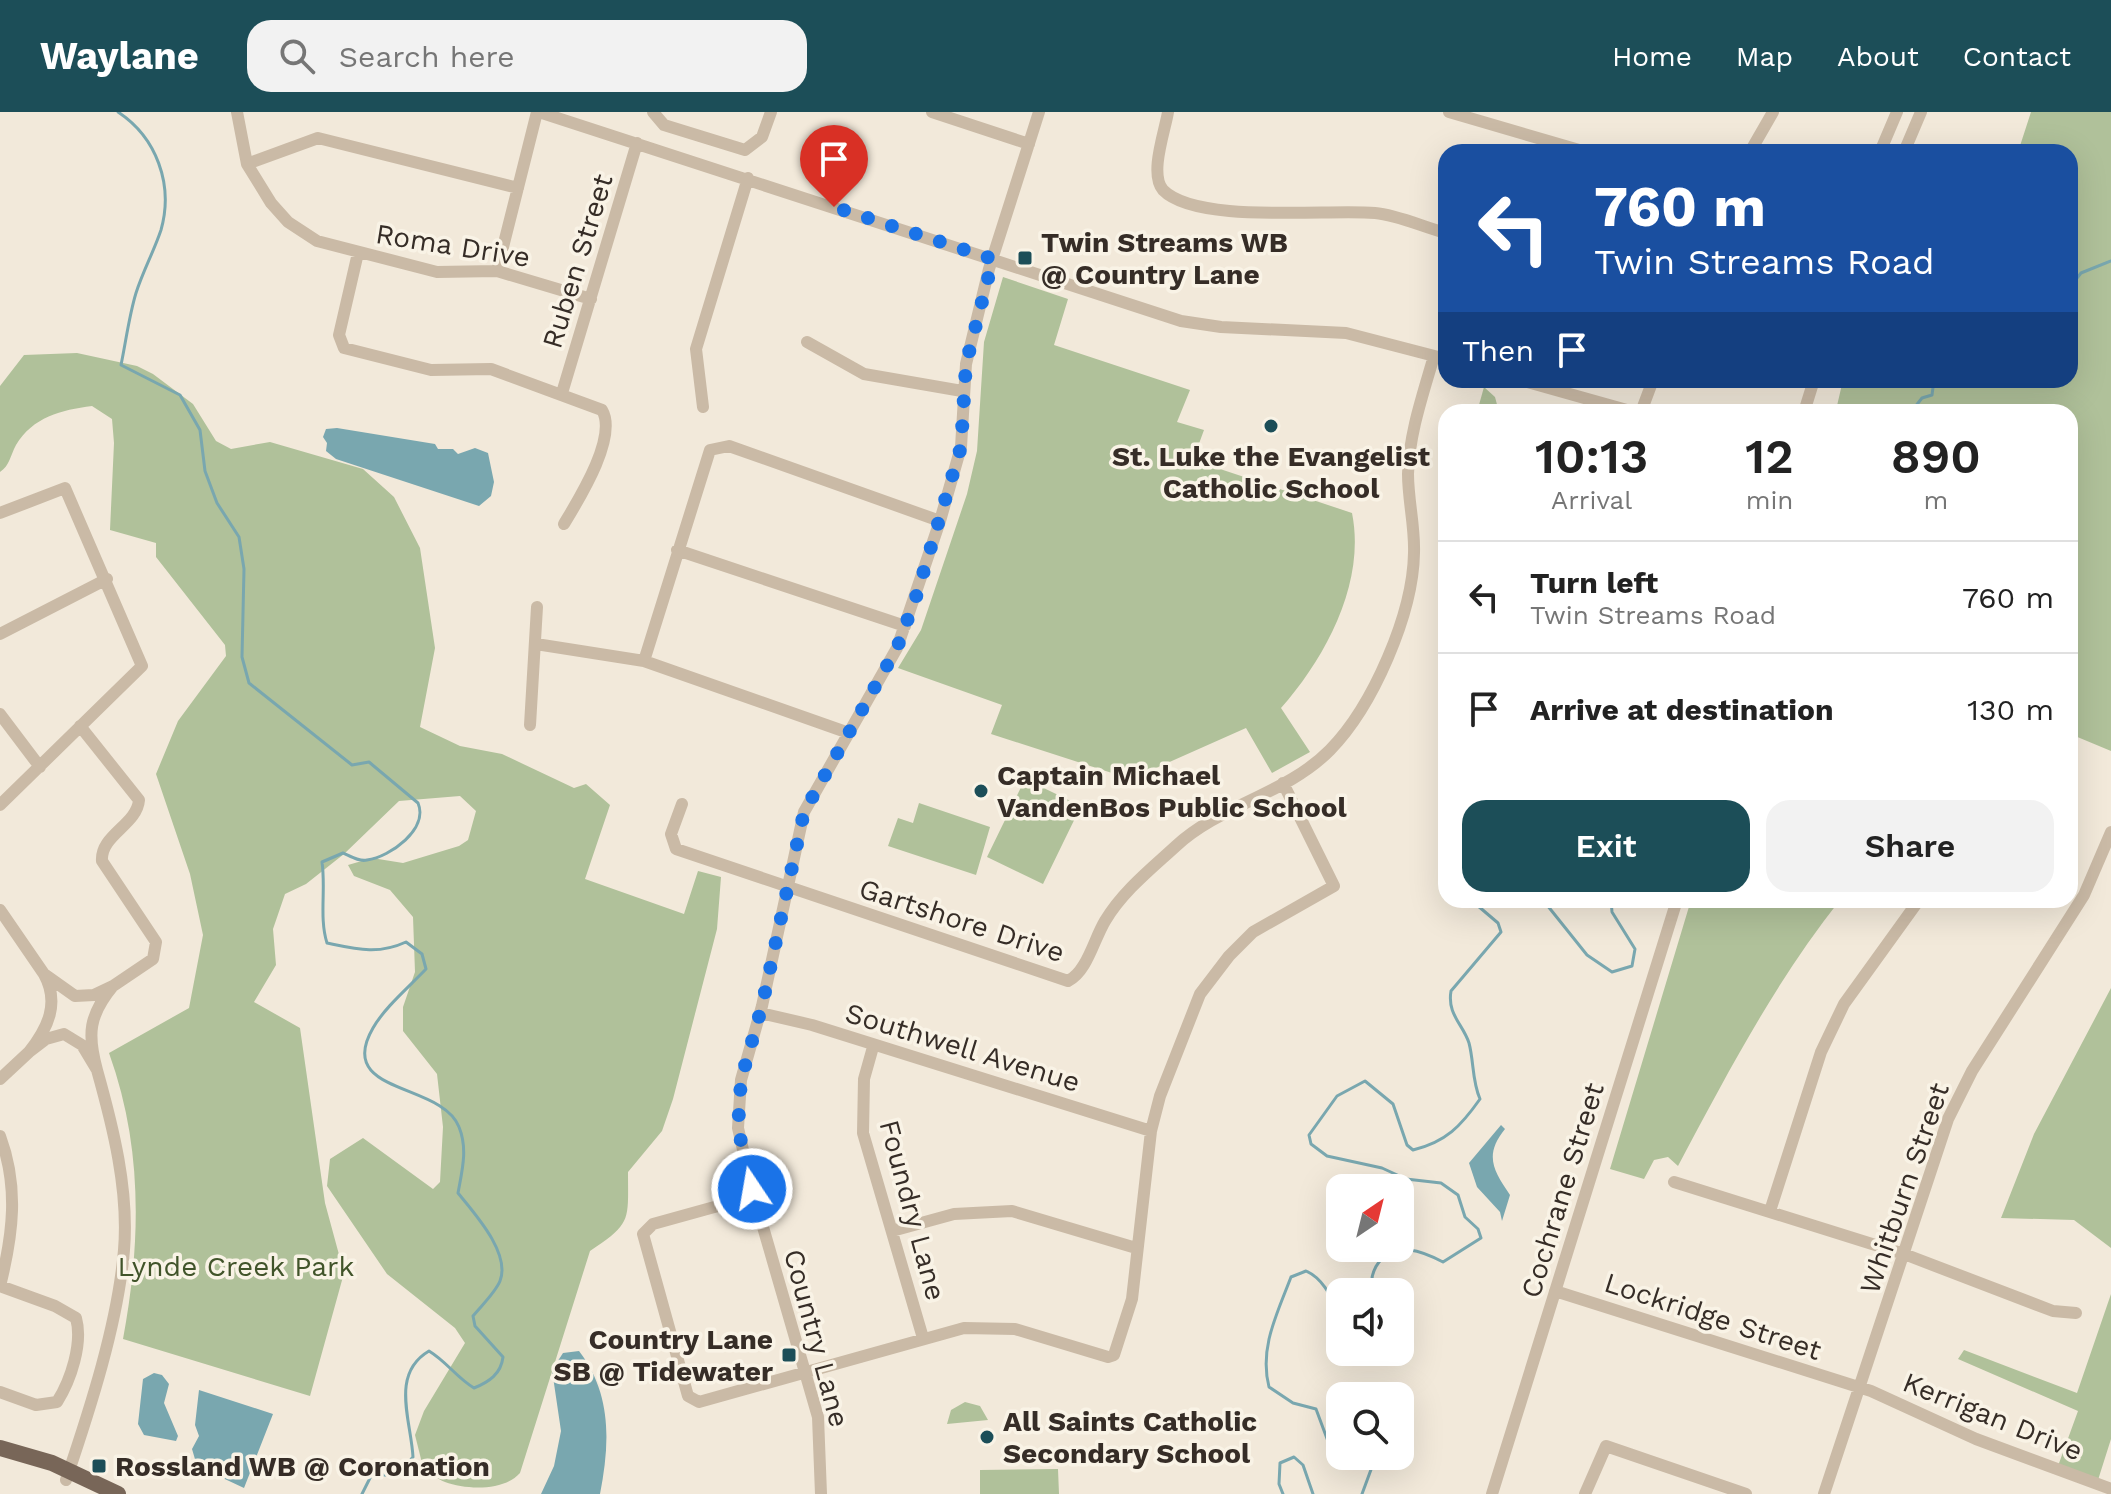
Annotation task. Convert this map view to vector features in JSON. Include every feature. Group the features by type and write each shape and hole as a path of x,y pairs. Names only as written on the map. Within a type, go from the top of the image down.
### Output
{"main road":[{"path":"4,1450 18,1451 118,1494"},
{"path":"68,1475 96,1494"}],"street":[{"path":"237,112 247,164 318,138 518,188"},
{"path":"497,271 538,112 1181,321 1221,327 1346,333 1438,356"},
{"path":"653,112 664,125 745,150 762,137 771,112"},
{"path":"932,112 1029,144"},
{"name":"Country Lane","path":"812,1494 820,1488 822,1458 818,1417 754,1196 738,1128 741,1080 760,1013 804,812 846,732 897,648 940,521 961,447 962,391 993,259 1039,112"},
{"path":"1168,112 1157,176 1163,189 1179,199 1245,215 1378,213 1438,231"},
{"path":"1449,112 1559,144"},
{"path":"1755,144 1773,112"},
{"path":"1883,144 1897,112"},
{"path":"1907,144 1921,112"},
{"name":"Ruben Street","path":"562,393 637,143"},
{"name":"Roma Drive","path":"247,164 288,222 317,241 437,272 497,271 591,299"},
{"path":"703,407 696,349 748,178"},
{"path":"358,253 339,335 344,348 431,370 491,369 602,410 608,426 588,483 564,524"},
{"path":"807,342 864,374 962,391"},
{"name":"Gartshore Drive","path":"682,804 671,834 676,849 1068,981 1080,975 1107,918 1132,887 1191,832 1283,783 1328,752 1354,721 1395,637 1411,591 1415,551 1408,475 1412,439 1438,363"},
{"path":"1548,388 1606,404"},
{"path":"644,661 710,450 729,446 940,521"},
{"path":"0,513 65,488 107,579 142,666 0,805"},
{"path":"677,550 905,626"},
{"path":"0,634 107,579"},
{"path":"530,725 537,607"},
{"path":"536,644 644,661 846,732"},
{"path":"0,714 40,767"},
{"path":"29,1052 45,1031 57,1002 75,996 94,995 116,984 153,959 157,952 156,942 102,861 105,846 138,811 139,800 80,726"},
{"path":"754,1196 653,1224 643,1234 688,1396 699,1402 964,1328 1015,1329 1108,1357 1114,1355 1132,1299 1151,1131 1160,1096 1200,994 1229,956 1253,932 1334,886 1283,783"},
{"name":"Whitburn Street","path":"2078,904 2111,832"},
{"path":"2078,893 2084,895"},
{"name":"Cochrane Street","path":"1492,1494 1675,908"},
{"path":"1770,1211 1821,1052 1844,1004 1913,908"},
{"name":"Whitburn Street","path":"1824,1494 1857,1387 1954,1107 1972,1071 2076,908"},
{"path":"0,910 44,974 53,996 51,1013 54,1026 82,1045 97,1070"},
{"path":"44,974 90,1009 89,1038 118,1158 124,1246 119,1287 68,1475"},
{"path":"0,1079 52,1036 77,1035 90,1022 116,984"},
{"name":"Southwell Avenue","path":"760,1013 812,1025 873,1047 1151,1131"},
{"name":"Foundry Lane","path":"873,1047 864,1079 863,1133 923,1338"},
{"path":"0,1136 11,1166 14,1200 0,1286 55,1306 76,1318 80,1332 63,1393 57,1402 36,1405 0,1392"},
{"path":"1674,1182 1904,1254 2053,1311 2076,1313"},
{"path":"892,1231 954,1214 1012,1211 1136,1248"},
{"name":"Lockridge Street","path":"1555,1291 1857,1387"},
{"name":"Kerrigan Drive","path":"1857,1387 1976,1439 2111,1489"},
{"path":"1585,1494 1606,1446 1746,1494"}],"green space":[{"path":"2031,112 2111,112 2111,751 2078,737 2078,404 1837,404 1841,388 2078,388 2078,144 2021,144"},
{"path":"1003,277 1068,299 1054,345 1190,390 1177,422 1204,430 1193,460 1352,513 1355,539 1353,565 1339,617 1313,666 1281,708 1310,752 1272,773 1246,728 1156,768 1143,783 991,734 1002,705 898,668 921,630 967,494 977,451 984,342"},
{"name":"Lynde Creek Park","path":"77,353 137,366 153,374 193,404 216,441 231,449 270,442 363,469 394,497 420,548 435,648 420,727 460,746 502,754 574,788 586,784 610,805 585,879 684,914 698,871 721,877 717,929 662,1131 628,1172 625,1219 614,1234 590,1251 520,1473 505,1483 485,1487 454,1485 423,1467 415,1435 424,1411 465,1343 455,1328 387,1274 327,1186 330,1159 363,1138 433,1189 440,1182 443,1127 437,1074 403,1031 403,1007 415,972 413,917 390,890 354,876 348,865 372,858 403,863 459,846 468,840 476,811 460,796 399,801 344,854 306,884 285,894 273,929 276,965 254,1002 300,1028 325,1203 344,1273 310,1396 123,1339 133,1267 136,1195 128,1124 109,1053 189,1008 203,935 190,874 156,774 178,721 226,656 225,645 156,557 156,543 110,530 114,443 112,419 92,406 49,416 23,435 0,472 0,386 24,355"},
{"path":"1485,388 1495,397 1497,404 1479,404"},
{"path":"1025,779 1081,806 1043,884 987,857"},
{"path":"919,803 990,827 976,875 888,846 898,818 913,823"},
{"path":"1689,908 1834,908 1773,996 1678,1166 1668,1157 1654,1160 1644,1179 1610,1169"},
{"path":"2111,988 2111,1248 2074,1220 2001,1218 2034,1134"},
{"path":"2111,1294 2111,1439 2098,1480 2058,1466 2078,1411 1958,1359 1964,1350 2077,1393"},
{"path":"965,1402 980,1406 988,1420 947,1424 951,1410"},
{"path":"1058,1469 1059,1494 980,1494 980,1470"}],"water":[{"path":"337,428 435,444 438,449 453,449 458,454 475,448 488,453 494,482 491,496 479,506 336,459 326,451 327,443 323,437 326,429"},
{"path":"1501,1125 1505,1129 1498,1138 1493,1162 1510,1195 1502,1221 1500,1212 1477,1187 1469,1163"},
{"path":"579,1351 598,1384 606,1420 606,1456 600,1494 541,1494 554,1466 561,1431 552,1370 563,1353"},
{"path":"154,1373 162,1375 169,1384 164,1403 178,1436 176,1441 144,1435 138,1424 143,1379"},
{"path":"199,1390 273,1414 244,1488 197,1466 192,1449 199,1436 195,1425"}],"waterway":[{"path":"118,112 131,122 152,148 159,163 165,196 161,230 136,293 121,365 180,395 200,430 205,471 217,503 239,537 244,569 242,657 249,683 352,765 369,762 418,803 418,822 413,832 396,848 367,860 343,853 322,862 325,933 327,943 376,950 406,942 422,954 426,969 373,1028 365,1050 368,1065 379,1077 433,1102 449,1113 459,1127 464,1152 458,1193 489,1234 500,1258 500,1281 473,1316 475,1326 503,1357 500,1368 489,1380 474,1388 429,1351 417,1361 406,1385 413,1457 397,1476 372,1474 362,1494"},
{"path":"2078,277 2111,261"},
{"path":"1917,404 1922,398 1932,395 1933,388"},
{"path":"1373,1278 1379,1262 1402,1250 1427,1254 1443,1262 1481,1238 1478,1229 1465,1217 1458,1195 1441,1183 1406,1179 1382,1168 1327,1156 1311,1144 1309,1135 1337,1096 1365,1081 1393,1104 1407,1145 1413,1150 1452,1132 1480,1099 1469,1043 1453,1013 1450,999 1451,991 1501,932 1498,923 1480,908"},
{"path":"1549,908 1587,955 1612,972 1632,966 1635,949 1612,908"},
{"path":"1326,1289 1306,1271 1291,1277 1271,1331 1266,1359 1269,1387 1293,1403 1316,1409 1326,1436"},
{"path":"1283,1494 1279,1484 1280,1463 1294,1457 1303,1465 1313,1494"},
{"path":"1362,1494 1371,1470"}],"place":[{"name":"Twin Streams WB @ Country Lane","path":"1025,258"},
{"name":"St. Luke the Evangelist Catholic School","path":"1271,426"},
{"name":"Captain Michael VandenBos Public School","path":"981,791"},
{"name":"Country Lane SB @ Tidewater","path":"789,1355"},
{"name":"All Saints Catholic Secondary School","path":"987,1437"},
{"name":"Rossland WB @ Coronation","path":"99,1466"}],"route":[{"path":"752,1189 738,1128 741,1080 762,1006 804,812 846,732 897,648 916,597 961,447 966,364 993,259 834,207"}]}
